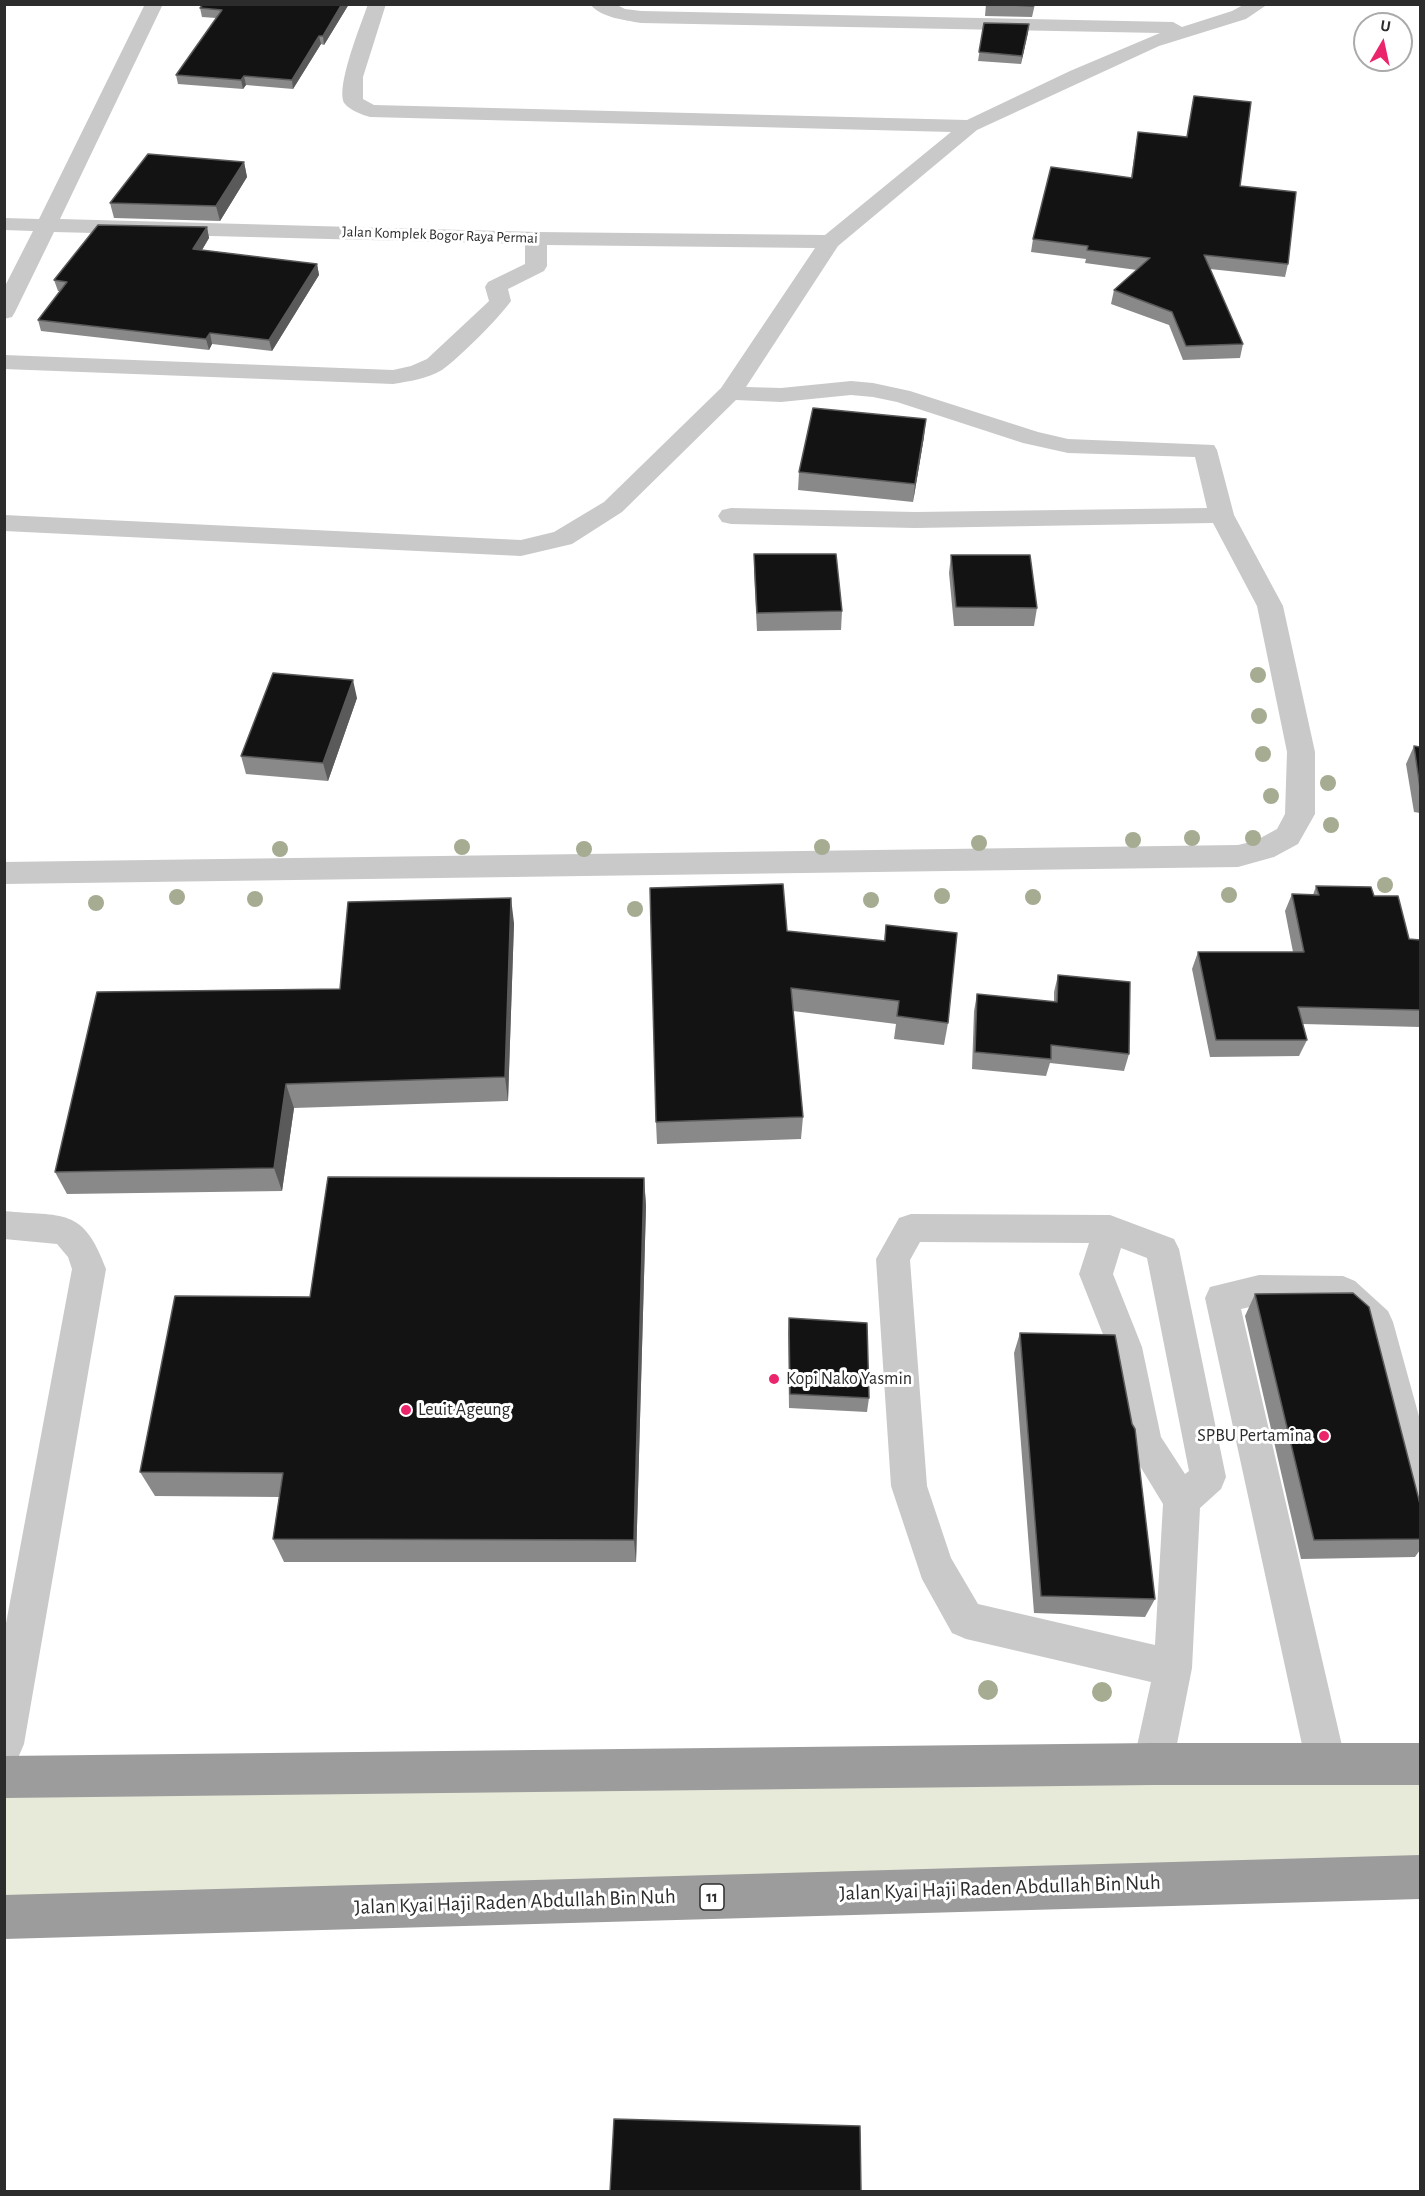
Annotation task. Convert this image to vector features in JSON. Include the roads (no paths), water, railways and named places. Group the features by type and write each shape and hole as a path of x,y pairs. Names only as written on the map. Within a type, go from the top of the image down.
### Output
{"highway":[{"path":"4,1776 1153,1764 1420,1764"},
{"name":"Jalan Kyai Haji Raden Abdullah Bin Nuh","path":"4,1917 1420,1877"}],"street":[{"path":"4,312 49,224 154,4"},
{"path":"377,4 353,77 353,101 370,111 970,126"},
{"path":"599,4 621,14 641,17 1192,28"},
{"path":"4,523 509,547 542,544 563,538 613,507 730,393 830,242 970,126 1152,42 1239,15 1259,4"},
{"name":"Jalan Komplek Bogor Raya Permai","path":"4,224 536,238 830,242"},
{"path":"4,362 393,377 418,372 435,364 495,308 500,301 496,287 503,280 530,272 536,266 536,238"},
{"path":"4,873 1238,856 1264,849 1288,836 1300,814 1301,752 1270,606 1221,515 1206,450 1068,446 1032,438 902,396 873,390 850,388 781,395 730,393"},
{"path":"731,516 870,520 1221,515"}],"lane":[{"path":"4,1225 66,1231 82,1249 89,1269 4,1744"},
{"path":"1173,1668 966,1620 935,1566 909,1486 893,1259 911,1228 1110,1229 1162,1249 1208,1477 1182,1500"},
{"path":"1110,1229 1096,1274 1125,1347 1144,1443 1182,1500 1173,1668 1153,1764"},
{"path":"1326,1764 1222,1298 1258,1290 1342,1291 1368,1314 1376,1322 1420,1483"}],"place":[{"name":"Kopi Nako Yasmin","path":"774,1379"},
{"name":"Leuit Ageung","path":"406,1410"},
{"name":"SPBU Pertamina","path":"1324,1436"}]}
